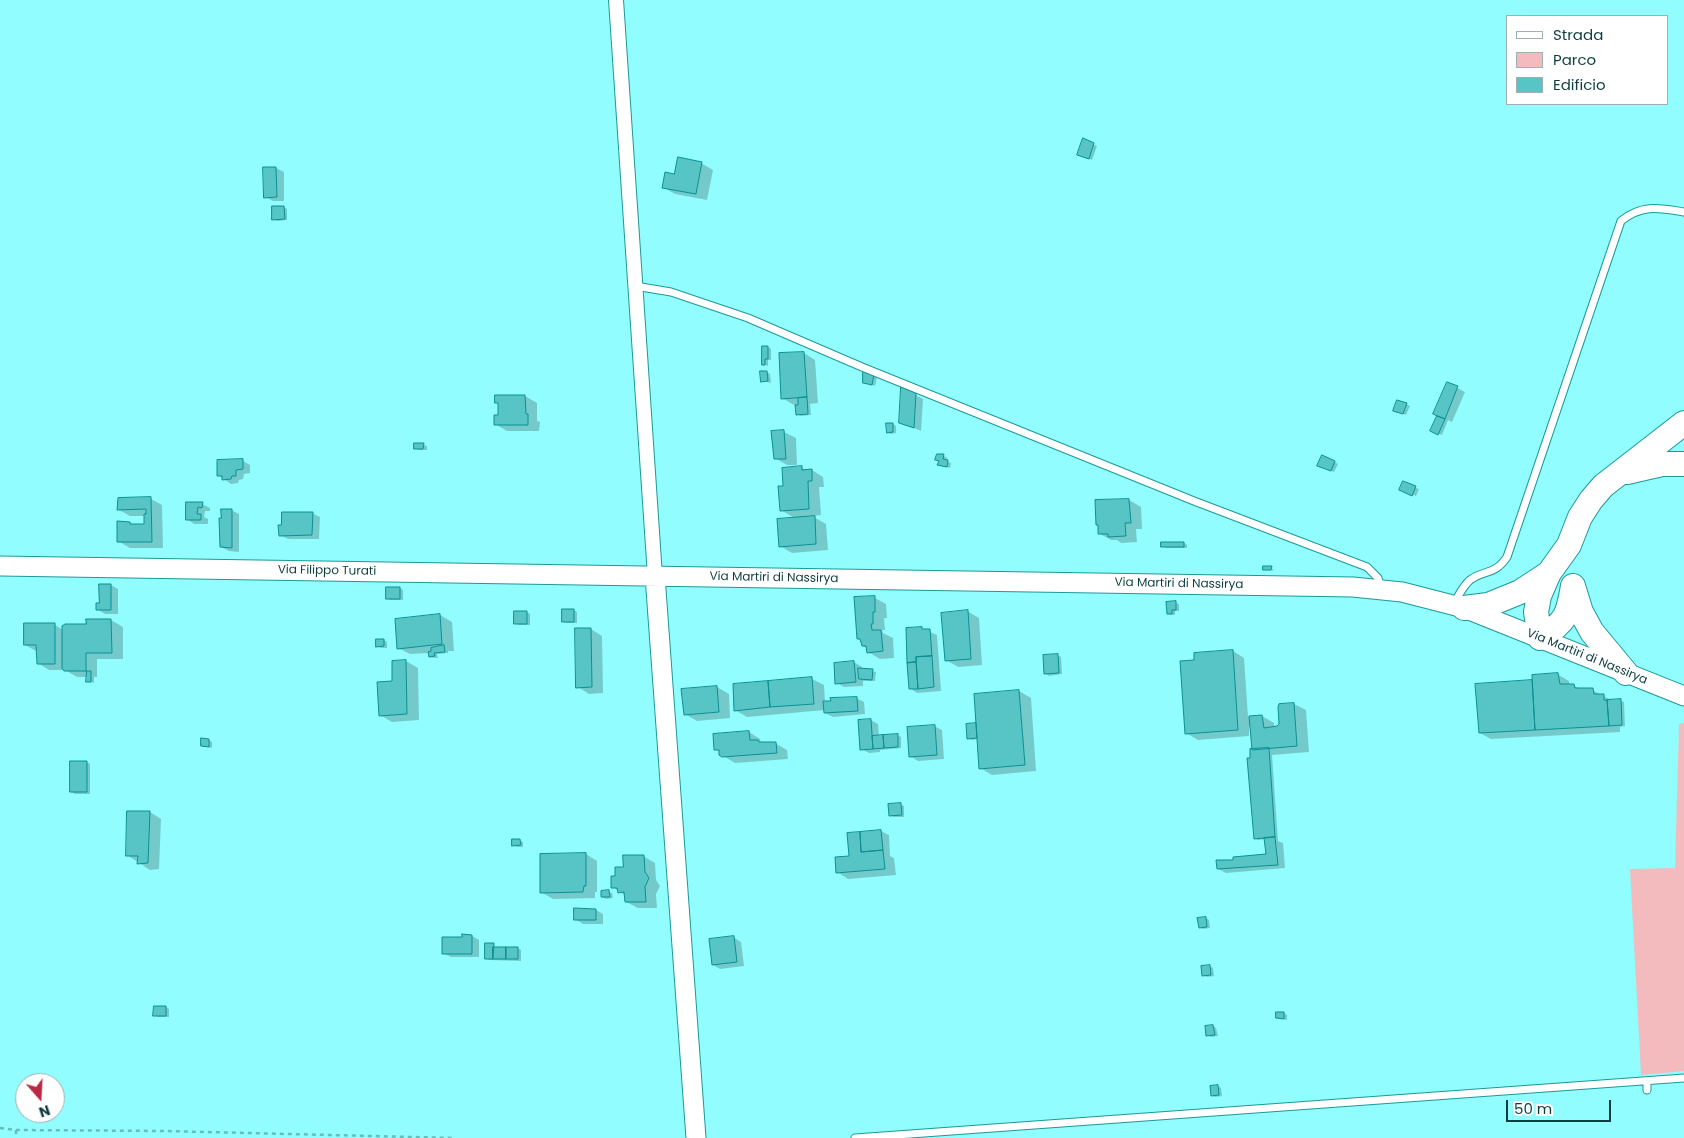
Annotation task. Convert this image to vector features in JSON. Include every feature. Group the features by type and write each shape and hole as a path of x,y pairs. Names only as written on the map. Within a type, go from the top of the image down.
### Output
{"highway":[{"path":"1573,586 1563,621 1557,628 1540,638 1536,612 1539,596 1549,573 1569,545 1580,516 1603,486 1684,423"},
{"path":"1621,473 1662,464 1684,464"},
{"path":"1569,545 1573,586 1581,612 1592,632 1626,673"},
{"path":"1459,606 1488,605 1520,592 1549,573"}],"street":[{"path":"616,0 696,1138"},
{"name":"Via Filippo Turati","path":"0,566 655,576"},
{"name":"Via Martiri di Nassirya","path":"655,576 1343,586 1382,589 1459,606 1684,696"}],"lane":[{"path":"1459,606 1461,590 1469,580 1501,566 1507,557 1621,222 1632,213 1654,208 1684,212"},
{"path":"635,286 671,292 748,318 862,367 1185,497 1367,567 1378,578 1382,589"},
{"path":"855,1138 1684,1078"},
{"path":"1647,1081 1647,1090"}],"path":[{"path":"0,1128 16,1130 165,1131 454,1138"},
{"path":"16,1130 16,1138"}],"green space":[{"path":"1684,723 1684,1071 1641,1075 1630,869 1675,868 1679,724"}],"building":[{"path":"1083,138 1094,143 1089,159 1077,155"},
{"path":"678,157 702,162 696,194 662,188 665,172 674,174"},
{"path":"263,167 276,167 277,197 264,198"},
{"path":"272,206 284,206 285,219 272,220"},
{"path":"762,346 768,346 768,359 765,359 765,365 762,365"},
{"path":"804,352 807,397 781,399 779,353"},
{"path":"863,370 874,374 872,385 863,383"},
{"path":"760,371 767,371 768,381 761,382"},
{"path":"1447,382 1458,386 1445,419 1433,414"},
{"path":"901,387 916,393 914,428 899,423"},
{"path":"495,395 525,395 528,425 494,425 494,415 498,415 498,403 495,403"},
{"path":"807,397 808,414 796,415 795,405 798,405 798,398"},
{"path":"1397,400 1407,403 1403,414 1393,411"},
{"path":"1437,416 1445,419 1438,435 1430,431"},
{"path":"886,423 893,423 893,432 887,433"},
{"path":"784,430 786,459 774,459 771,431"},
{"path":"414,443 424,443 423,449 414,449"},
{"path":"937,454 944,454 943,459 948,460 947,467 937,465 939,461 935,460"},
{"path":"1322,455 1335,461 1331,471 1317,466"},
{"path":"243,459 243,469 236,470 236,476 232,476 231,479 222,480 222,476 217,476 217,460"},
{"path":"802,466 802,470 812,469 812,481 808,481 809,509 780,511 778,486 783,486 782,468"},
{"path":"1403,481 1416,486 1412,496 1399,490"},
{"path":"151,497 152,542 117,542 117,521 130,522 130,524 144,524 144,514 146,514 146,509 117,510 118,498"},
{"path":"1129,499 1131,523 1125,523 1126,536 1108,537 1108,534 1098,534 1095,500"},
{"path":"186,502 203,502 202,508 198,507 197,514 201,514 201,520 186,520"},
{"path":"221,509 232,509 232,548 220,547 219,518 221,518"},
{"path":"282,512 313,512 312,535 279,536 278,525 281,525"},
{"path":"815,516 816,544 779,547 777,519"},
{"path":"1161,542 1184,542 1184,547 1161,547"},
{"path":"1263,566 1272,566 1271,570 1263,570"},
{"path":"99,584 111,584 111,610 96,610 96,603 99,603"},
{"path":"386,587 400,587 400,599 386,599"},
{"path":"875,596 875,612 873,612 873,624 871,624 872,630 881,630 883,651 867,653 866,646 862,646 860,639 857,639 854,597"},
{"path":"1176,601 1176,610 1172,610 1172,614 1167,614 1166,602"},
{"path":"562,609 574,609 574,622 562,622"},
{"path":"968,610 971,659 945,661 941,613"},
{"path":"514,611 527,611 527,624 514,624"},
{"path":"440,614 442,644 397,649 395,619"},
{"path":"86,619 111,619 112,653 86,653 86,671 64,671 62,668 62,626 65,624 86,624"},
{"path":"24,623 55,623 55,664 37,664 36,645 24,645"},
{"path":"922,627 922,629 930,629 932,656 916,657 916,662 907,663 906,628"},
{"path":"575,628 591,628 592,687 576,688"},
{"path":"376,639 384,639 384,646 376,647"},
{"path":"444,645 445,652 434,653 435,656 429,657 428,652 431,651 431,648"},
{"path":"1233,650 1238,730 1185,734 1180,661 1194,660 1194,653"},
{"path":"1058,654 1059,673 1044,674 1043,655"},
{"path":"932,656 934,687 918,689 916,657"},
{"path":"406,660 407,714 379,716 377,682 392,681 392,661"},
{"path":"854,661 856,682 835,684 834,663"},
{"path":"916,662 918,689 909,689 907,663"},
{"path":"858,668 873,669 872,680 859,679"},
{"path":"87,671 91,671 91,682 86,682"},
{"path":"1558,673 1560,684 1574,684 1575,688 1593,688 1594,694 1604,694 1604,700 1607,700 1609,726 1535,730 1532,675"},
{"path":"812,677 814,704 770,707 768,681"},
{"path":"1532,680 1535,730 1479,733 1475,684"},
{"path":"768,681 770,707 734,711 733,684"},
{"path":"717,686 719,712 684,715 681,689"},
{"path":"1019,690 1025,765 979,769 974,694"},
{"path":"857,697 858,711 824,713 823,701 831,701 830,698"},
{"path":"1621,699 1622,725 1609,726 1607,700"},
{"path":"1294,703 1297,746 1252,750 1249,716 1262,715 1264,728 1277,726 1279,724 1279,704"},
{"path":"871,719 873,749 860,750 858,720"},
{"path":"976,723 977,738 967,739 966,724"},
{"path":"935,725 937,755 909,757 907,727"},
{"path":"749,731 750,740 776,742 777,753 722,757 719,755 719,750 714,750 713,734"},
{"path":"898,734 898,747 884,748 883,735"},
{"path":"883,735 884,748 873,749 872,736"},
{"path":"201,738 209,739 209,747 201,746"},
{"path":"1269,748 1275,837 1254,839 1247,758 1250,758 1250,749"},
{"path":"70,761 87,761 87,792 70,792"},
{"path":"901,803 902,815 889,816 888,804"},
{"path":"127,811 150,811 148,863 137,864 138,856 126,856"},
{"path":"881,830 883,850 861,852 860,832"},
{"path":"860,832 861,852 883,850 885,869 836,873 835,857 849,856 847,833"},
{"path":"1275,837 1278,865 1217,869 1216,860 1233,860 1233,857 1266,854 1264,838"},
{"path":"512,839 520,839 521,845 512,846"},
{"path":"586,853 586,886 584,886 583,892 540,893 540,854"},
{"path":"623,855 644,855 645,872 649,878 645,887 646,902 625,902 624,892 618,893 617,888 611,888 611,876 615,876 615,867 623,867"},
{"path":"609,890 610,897 601,897 601,891"},
{"path":"574,908 596,909 596,920 574,920"},
{"path":"1206,917 1207,927 1199,928 1197,918"},
{"path":"462,934 472,935 472,954 442,954 442,937 462,937"},
{"path":"734,936 737,962 712,965 709,939"},
{"path":"485,943 494,943 493,959 485,959"},
{"path":"493,947 506,947 506,959 493,959"},
{"path":"506,947 518,947 518,959 506,959"},
{"path":"1210,965 1211,975 1202,976 1201,966"},
{"path":"154,1006 166,1006 166,1016 153,1016"},
{"path":"1276,1012 1284,1012 1284,1019 1276,1018"},
{"path":"1213,1025 1215,1035 1206,1036 1205,1026"},
{"path":"1218,1085 1219,1095 1211,1096 1210,1086"}]}
